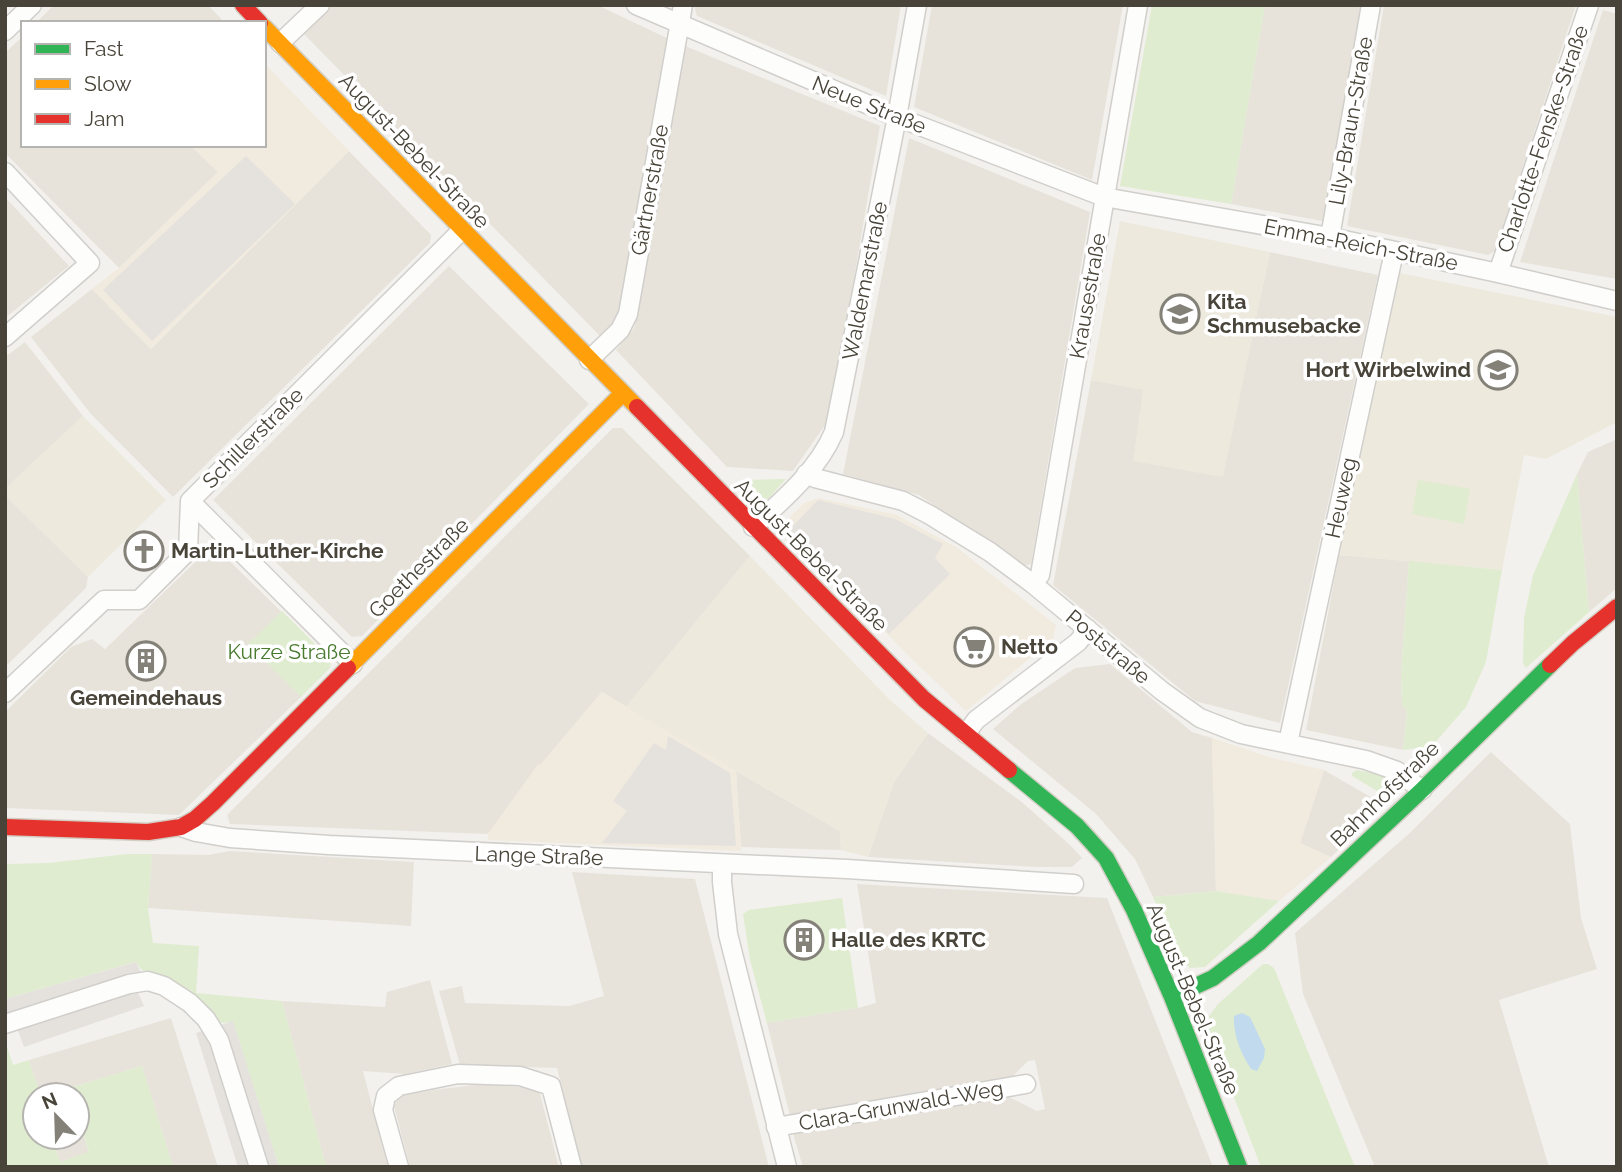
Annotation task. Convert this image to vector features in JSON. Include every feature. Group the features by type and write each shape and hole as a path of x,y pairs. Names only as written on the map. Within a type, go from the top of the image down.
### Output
{"main road":[{"path":"243,5 258,21"},
{"name":"August-Bebel-Straße","path":"266,29 925,699 1077,826 1106,858 1135,910 1239,1167"},
{"name":"Goethestraße","path":"181,827 213,803 623,393"},
{"name":"Bahnhofstraße","path":"1172,997 1213,978 1250,950 1422,790 1573,643 1617,607"},
{"name":"Lange Straße","path":"5,827 148,832 181,827"}],"street":[{"path":"5,31 32,5"},
{"path":"280,43 320,5"},
{"name":"Neue Straße","path":"636,5 897,117 1104,197"},
{"name":"Gärtnerstraße","path":"589,360 620,330 628,314 683,5"},
{"name":"Waldemarstraße","path":"753,527 806,474 829,445 834,432 917,5"},
{"name":"Krausestraße","path":"1033,584 1040,575 1138,5"},
{"name":"Lily-Braun-Straße","path":"1330,237 1371,5"},
{"name":"Charlotte-Fenske-Straße","path":"1498,273 1589,5"},
{"path":"5,172 90,263 5,337"},
{"name":"Emma-Reich-Straße","path":"1104,197 1330,237 1617,301"},
{"name":"Schillerstraße","path":"5,693 104,600 139,600 188,551 190,500 463,230"},
{"name":"Heuweg","path":"1287,743 1394,251"},
{"name":"Poststraße","path":"806,474 903,501 990,552 1033,584 1162,691 1200,718 1241,734 1366,760 1398,771 1422,790"},
{"path":"190,500 353,664"},
{"path":"966,734 976,720 1078,642 1088,629"},
{"name":"Lange Straße","path":"181,827 230,838 328,845 860,870 1074,884"},
{"path":"722,864 728,934 787,1167"},
{"path":"5,1024 130,984 148,982 164,986 190,1003 206,1019 219,1040 259,1167"},
{"path":"399,1167 383,1110 386,1096 398,1086 458,1074 520,1076 551,1086 572,1167"},
{"name":"Clara-Grunwald-Weg","path":"776,1127 1027,1084"}],"shaded area":[{"path":"54,5 208,5 223,21 38,21"},
{"path":"333,5 597,5 669,39 622,305 617,320 601,337 304,34"},
{"path":"694,5 901,5 886,96 697,16"},
{"path":"932,5 1123,5 1092,180 914,107"},
{"path":"1265,5 1364,5 1328,216 1322,221 1231,204"},
{"path":"1384,5 1576,5 1495,251 1488,255 1347,226"},
{"path":"1603,10 1617,14 1617,279 1520,262"},
{"path":"21,38 21,147 192,147 218,172 119,268 5,153 5,53"},
{"path":"685,46 880,126 830,418 793,471 727,467 616,350 634,328 636,320"},
{"path":"266,65 349,151 151,349 92,289 119,268 218,172 192,147 266,147"},
{"path":"909,138 1090,212 1031,564 1024,566 919,495 843,474"},
{"path":"349,151 431,235 430,243 173,497 90,413 31,337 92,289 151,349"},
{"path":"246,156 295,204 152,341 103,290"},
{"path":"5,197 69,266 5,318"},
{"name":"Kita Schmusebacke","path":"1120,221 1270,252 1223,477 1133,461 1143,390 1091,380"},
{"path":"1270,252 1378,275 1280,723 1195,701 1053,585 1091,380 1143,389 1222,477"},
{"path":"449,266 589,404 362,636 352,637 213,500"},
{"name":"Hort Wirbelwind","path":"1400,273 1617,317 1617,422 1546,459 1524,455 1502,570 1339,555"},
{"path":"25,342 83,416 5,489 5,357"},
{"path":"83,416 166,500 88,577 5,495 5,489"},
{"path":"613,428 622,428 750,556 626,707 602,692 537,766 488,834 230,824 227,815"},
{"path":"1617,439 1617,588 1589,612 1577,474 1588,452"},
{"path":"5,495 88,577 86,588 5,667"},
{"name":"Netto","path":"819,498 897,515 956,547 1056,625 1053,639 966,711 781,526 804,503"},
{"path":"818,500 895,519 943,544 935,558 950,574 889,634 787,532"},
{"path":"213,545 331,660 301,697 179,815 5,808 5,712 71,647 92,639 105,649"},
{"path":"1339,555 1409,561 1401,673 1402,705 1407,711 1403,750 1306,730"},
{"path":"750,556 890,700 928,733 894,782 868,857 841,850 840,831 626,707"},
{"path":"1110,664 1192,732 1212,738 1216,891 1153,897 1135,859 1096,814 993,729 1020,705 1075,668"},
{"path":"602,692 736,771 741,851 488,840 488,834 537,766"},
{"path":"928,733 1023,803 1082,858 1072,867 1037,867 868,857 894,782"},
{"path":"668,736 730,773 736,846 602,843 627,811 613,801 654,743 666,750"},
{"path":"1212,738 1272,758 1324,770 1300,843 1331,857 1279,901 1216,891"},
{"path":"1491,752 1570,824 1581,918 1597,969 1499,1000 1549,1167 1375,1167 1303,994 1295,933 1412,831"},
{"path":"1324,770 1381,803 1382,808 1331,857 1300,843"},
{"path":"736,771 840,831 841,850 741,847"},
{"path":"230,851 414,862 411,926 148,908 152,854 208,855"},
{"path":"572,872 695,879 769,1167 582,1167 557,1068 460,1065 439,991 462,986 465,1003 569,1006 604,996"},
{"path":"857,884 1107,898 1213,1167 803,1167 794,1132 1009,1097 1037,1111 1045,1109 1035,1060 1028,1061 1009,1080 790,1116 767,1023 876,1003"},
{"path":"136,962 143,976 132,980 144,1006 24,1047 17,1028 5,1031 5,999"},
{"path":"430,980 452,1064 405,1074 363,1071 388,1167 326,1167 282,1001 385,1007 387,992"},
{"path":"171,1018 218,1167 173,1167 142,1066 91,1081 36,1081 29,1060"},
{"path":"233,1021 279,1167 238,1167 196,1033"},
{"path":"483,1084 534,1088 540,1094 559,1167 410,1167 394,1106 400,1096"},
{"path":"56,1151 88,1151 89,1153 60,1162"}],"green space":[{"path":"1152,5 1265,5 1231,204 1120,186"},
{"path":"1577,474 1589,612 1526,668 1523,663 1524,618 1533,575"},
{"path":"786,479 768,499 762,500 742,480"},
{"path":"1418,480 1470,489 1464,524 1412,514"},
{"path":"1409,561 1502,570 1486,662 1466,707 1432,746 1403,750 1407,711 1402,705 1401,673"},
{"name":"Kurze Straße","path":"282,611 331,660 330,668 301,697 248,644"},
{"path":"1356,770 1384,777 1396,789 1387,797 1352,776"},
{"path":"127,854 152,854 148,908 153,943 199,946 196,993 282,1001 326,1167 279,1167 233,1022 220,1023 188,992 163,976 145,973 135,962 5,999 5,864 49,863"},
{"path":"1216,891 1279,901 1205,967 1190,968 1179,957 1153,897"},
{"path":"842,898 858,1008 767,1023 750,960 743,914 749,910"},
{"path":"1263,964 1274,968 1355,1167 1261,1167 1207,1027 1209,1016 1218,1004"},
{"path":"5,1040 13,1065 29,1060 36,1081 21,1081 21,1151 56,1151 60,1162 91,1151 91,1081 142,1066 173,1167 5,1167"}],"water":[{"path":"1242,1013 1250,1017 1265,1049 1264,1058 1257,1071 1251,1069 1247,1063 1236,1037 1234,1016"}],"traffic: fast":[{"path":"1172,997 1213,978 1259,943 1550,665"},
{"path":"1009,770 1077,826 1106,858 1134,910 1172,997 1239,1167"}],"traffic: slow":[{"path":"266,29 637,407"},
{"path":"348,668 623,393"}],"traffic: jam":[{"path":"243,5 258,21"},
{"path":"637,407 924,699 1009,770"},
{"path":"1550,665 1617,607"},
{"path":"5,827 148,832 181,827 213,803 348,668"}],"place":[{"name":"Kita Schmusebacke","path":"1180,314"},
{"name":"Hort Wirbelwind","path":"1498,370"},
{"name":"Martin-Luther-Kirche","path":"144,551"},
{"name":"Netto","path":"974,647"},
{"name":"Gemeindehaus","path":"146,661"},
{"name":"Halle des KRTC","path":"804,940"}]}
